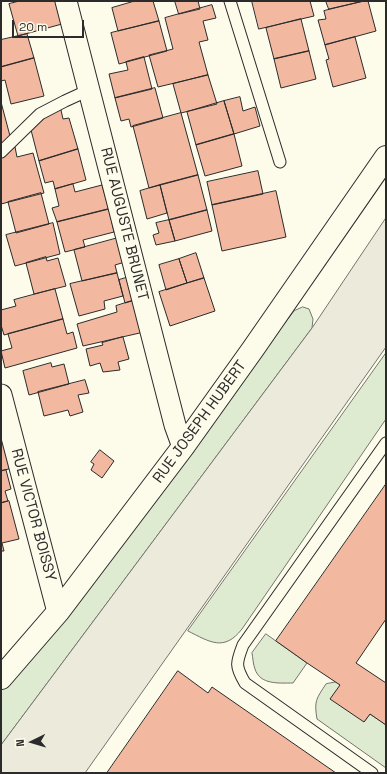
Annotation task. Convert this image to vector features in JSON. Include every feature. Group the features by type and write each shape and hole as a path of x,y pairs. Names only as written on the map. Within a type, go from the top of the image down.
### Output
{"street":[{"name":"RUE AUGUSTE BRUNET","path":"66,1 175,425 183,447"},
{"name":"RUE JOSEPH HUBERT","path":"1,678 58,612 183,447 386,157"},
{"name":"RUE VICTOR BOISSY","path":"1,395 58,612"}],"lane":[{"path":"230,1 280,162"},
{"path":"1,152 40,114 65,100 90,90"},
{"path":"372,773 245,683 238,671 237,661 243,645 386,443"}],"green space":[{"path":"303,307 309,309 313,319 312,328 1,745 1,688 294,311"},
{"path":"386,353 386,419 242,629 229,641 223,643 216,643 203,639 188,631"},
{"path":"266,634 307,663 293,683 271,682 261,678 257,674 254,667 252,653"},
{"path":"337,682 364,722 370,714 386,725 386,768 317,719 316,704 318,697 326,684"}],"shaded area":[{"path":"386,218 386,347 85,773 1,773 1,745 312,328"}],"building":[{"path":"20,1 55,1 62,24 18,36 9,4"},
{"path":"135,1 153,1 159,21 118,31 112,8"},
{"path":"175,1 198,1 200,9 179,14"},
{"path":"252,1 310,1 314,16 259,29"},
{"path":"326,1 364,1 329,9"},
{"path":"368,1 376,31 325,45 318,20 326,19 324,11"},
{"path":"212,5 216,18 203,21 208,40 199,42 208,75 158,87 149,55 173,49 165,18"},
{"path":"301,19 309,51 274,59 266,28"},
{"path":"159,21 167,51 119,64 111,33"},
{"path":"27,34 34,58 1,67 1,40"},
{"path":"355,37 366,78 333,87 326,60 329,59 325,45"},
{"path":"309,51 316,79 281,88 274,59"},
{"path":"144,57 152,89 115,98 109,74 128,70 126,62"},
{"path":"34,58 44,96 11,104 5,80 1,81 1,67"},
{"path":"208,75 217,104 181,113 173,84"},
{"path":"155,88 163,118 131,127 129,119 121,121 115,98"},
{"path":"240,97 243,111 255,107 260,126 234,134 224,101"},
{"path":"224,101 234,134 196,145 187,112"},
{"path":"1,102 10,136 1,144"},
{"path":"61,110 63,119 69,118 78,149 39,161 31,130 50,113"},
{"path":"181,113 198,175 149,188 133,126"},
{"path":"234,134 242,166 205,176 196,145"},
{"path":"15,147 17,157 33,153 44,193 1,204 1,159"},
{"path":"78,149 86,180 55,189 53,181 45,183 39,161"},
{"path":"258,171 263,194 212,205 207,182"},
{"path":"198,175 207,210 169,220 160,185"},
{"path":"73,184 75,192 102,185 109,209 57,222 52,208 59,206 55,189"},
{"path":"160,185 167,213 147,219 140,191"},
{"path":"276,191 286,237 222,251 212,205"},
{"path":"41,193 49,224 16,233 8,202"},
{"path":"109,209 114,232 83,240 85,247 65,252 57,222"},
{"path":"207,210 212,231 175,241 169,220"},
{"path":"169,220 175,241 156,245 153,235 159,233 156,223"},
{"path":"53,223 60,254 15,266 6,235"},
{"path":"118,238 125,262 115,265 117,273 82,281 74,250"},
{"path":"196,253 204,278 187,283 179,259"},
{"path":"46,257 47,261 58,258 66,286 34,294 26,263"},
{"path":"179,259 187,283 166,290 159,265"},
{"path":"117,273 123,296 104,301 105,309 79,316 70,284"},
{"path":"129,277 135,300 125,303 119,280"},
{"path":"204,278 215,311 170,326 159,292"},
{"path":"55,289 63,319 4,335 1,325 1,310 16,306 14,300"},
{"path":"135,300 144,332 83,346 77,324 117,312 116,306"},
{"path":"63,319 67,334 73,332 77,348 5,368 1,351 12,348 8,334"},
{"path":"123,337 129,359 118,362 120,370 103,372 100,363 90,366 86,349 103,345 102,343"},
{"path":"51,363 52,367 64,364 69,384 29,395 23,371"},
{"path":"85,380 89,393 78,395 83,412 70,416 68,410 44,416 38,392"},
{"path":"4,439 12,468 1,471 1,440"},
{"path":"100,450 114,461 102,478 91,470 94,464 91,462"},
{"path":"6,470 11,489 5,491 8,501 1,503 1,471"},
{"path":"386,484 386,619 356,663 386,683 386,725 370,714 364,722 330,699 340,685 276,641"},
{"path":"9,501 19,539 2,543 4,551 1,551 1,503"},
{"path":"178,671 208,693 212,687 336,773 107,773"}]}
